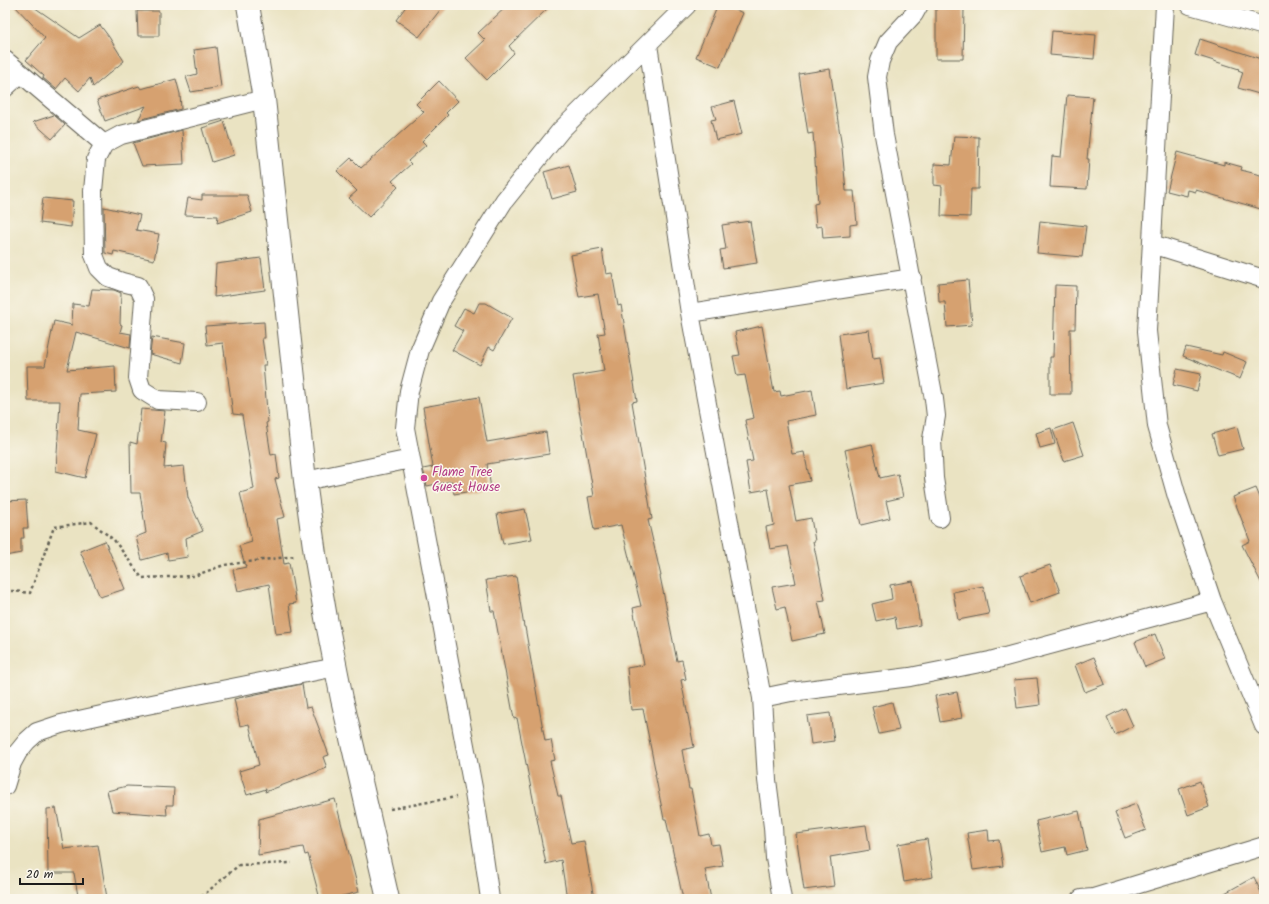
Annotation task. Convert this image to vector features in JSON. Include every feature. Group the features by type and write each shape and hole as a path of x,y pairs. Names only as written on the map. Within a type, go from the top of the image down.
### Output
{"street":[{"path":"248,5 264,99 305,481 315,554 336,667 370,812 388,899"},
{"path":"490,899 484,850 474,794 405,428 409,391 420,350 441,301 504,201 561,130 687,5"},
{"path":"918,5 914,14 888,42 880,61 877,77 884,135 934,399 936,416 932,439 934,478 940,518"},
{"path":"1166,5 1147,332 1157,426 1177,497 1212,601 1264,726"},
{"path":"1190,5 1264,26"},
{"path":"648,45 690,313 762,698 767,780 775,858 782,899"},
{"path":"5,60 104,144"},
{"path":"5,88 20,74"},
{"path":"197,402 158,400 142,390 138,378 144,299 138,286 108,277 99,268 94,255 93,191 96,159 104,144 121,135 264,99"},
{"path":"1152,244 1264,279"},
{"path":"690,313 912,278"},
{"path":"305,481 411,459"},
{"path":"762,698 791,692 910,677 990,661 1212,601"},
{"path":"5,786 12,763 18,752 26,741 37,732 62,724 135,708 336,667"},
{"path":"1081,899 1093,898 1264,846"}],"path":[{"path":"5,591 30,593 54,527 90,522 114,540 142,578 194,576 224,565 315,554"},
{"path":"370,812 474,794"},
{"path":"196,899 200,898 239,865 292,863"}],"building":[{"path":"14,5 31,5 79,38 100,25 124,61 93,87 90,78 79,91 65,78 56,89 26,60 45,38"},
{"path":"407,5 444,5 419,37 396,20"},
{"path":"508,5 551,5 509,46 514,53 487,80 466,58 485,40 478,33"},
{"path":"718,5 724,5 743,13 720,67 696,57"},
{"path":"936,8 964,9 963,59 936,59"},
{"path":"137,11 159,11 159,36 138,36"},
{"path":"1052,31 1096,35 1094,59 1050,55"},
{"path":"1200,39 1264,60 1264,74 1259,94 1238,88 1243,72 1238,70 1239,69 1195,55"},
{"path":"216,47 221,87 191,92 186,77 197,74 194,50"},
{"path":"830,69 842,148 846,191 854,191 857,224 850,225 850,236 823,238 822,226 816,227 814,204 818,203 813,133 808,134 799,74"},
{"path":"176,79 180,94 181,109 138,120 146,106 105,121 97,100 139,86 141,89"},
{"path":"439,81 458,101 446,113 448,115 422,141 426,145 408,161 411,164 392,181 398,187 369,217 349,198 357,191 337,171 351,158 361,168 424,112 416,104"},
{"path":"1067,95 1093,97 1087,159 1089,159 1087,189 1050,187 1052,156 1061,157"},
{"path":"734,101 742,134 716,140 711,120 716,119 712,107"},
{"path":"54,115 65,125 52,139 33,122"},
{"path":"224,121 234,155 212,162 202,128"},
{"path":"182,130 184,164 142,166 133,143"},
{"path":"954,136 979,137 978,189 971,189 970,217 941,216 942,186 934,185 934,164 951,165"},
{"path":"1177,152 1224,165 1224,162 1242,167 1241,170 1264,176 1264,210 1196,190 1196,192 1188,190 1187,196 1167,191"},
{"path":"569,165 577,192 552,199 544,172"},
{"path":"202,195 247,195 252,212 217,223 218,216 185,215 188,198 202,200"},
{"path":"43,198 73,201 71,227 40,223"},
{"path":"104,207 140,215 136,230 159,234 154,260 114,251 113,255 105,253"},
{"path":"750,221 757,263 723,268 720,250 726,249 722,225"},
{"path":"1040,221 1086,226 1082,257 1037,253"},
{"path":"602,249 606,274 612,273 618,306 621,305 637,401 632,402 652,519 648,520 661,576 677,661 682,660 686,679 681,680 694,747 682,750 689,789 691,789 700,836 709,834 711,845 719,844 723,866 705,869 711,899 683,899 666,819 664,819 643,709 631,710 627,668 644,665 633,608 641,606 621,525 594,530 588,497 594,496 573,376 604,371 598,334 605,333 598,294 579,297 571,255"},
{"path":"261,258 265,290 214,297 216,264"},
{"path":"968,280 972,325 947,327 945,302 939,302 938,283"},
{"path":"1055,285 1076,286 1075,329 1070,329 1071,394 1050,394 1050,357 1053,357"},
{"path":"92,289 114,290 121,293 120,324 122,325 120,332 131,334 130,348 76,332 67,370 115,366 116,392 80,394 78,430 96,434 85,478 56,471 60,401 28,401 27,366 45,366 54,321 72,325 73,304 89,306"},
{"path":"479,303 486,303 512,318 494,350 489,347 480,365 452,350 463,331 454,326 464,308 474,313"},
{"path":"264,322 265,338 262,338 266,365 263,365 268,422 266,423 271,455 276,454 279,478 275,479 285,517 277,519 284,564 289,563 296,603 289,604 293,632 276,634 269,584 238,591 233,570 246,567 239,546 252,542 240,493 254,489 242,415 233,414 223,343 207,345 205,326"},
{"path":"762,326 774,392 780,391 781,396 812,390 816,415 786,421 792,454 804,452 810,481 789,485 796,521 811,518 815,541 813,541 825,600 818,601 825,634 792,641 785,607 777,609 772,587 796,583 788,546 770,549 766,527 774,525 768,489 751,492 746,462 753,461 745,420 754,418 745,375 737,376 733,356 740,355 735,332"},
{"path":"869,330 873,359 880,358 884,383 846,389 839,334"},
{"path":"152,337 185,343 182,363 150,354"},
{"path":"1186,347 1222,355 1223,352 1247,362 1240,379 1183,356"},
{"path":"1177,369 1201,374 1197,391 1173,385"},
{"path":"479,397 487,442 546,432 549,454 487,464 491,488 454,494 452,481 427,486 423,469 433,467 423,407"},
{"path":"141,409 165,411 161,442 166,443 164,468 184,466 188,498 203,531 186,538 188,557 168,560 167,553 142,560 136,537 146,533 140,493 131,493 130,442 137,444"},
{"path":"1073,423 1084,455 1064,461 1053,430"},
{"path":"1237,427 1243,449 1218,455 1212,434"},
{"path":"1051,428 1055,444 1040,448 1036,433"},
{"path":"872,444 880,478 898,474 903,497 886,501 890,518 861,525 845,450"},
{"path":"1256,488 1264,507 1264,588 1242,545 1250,541 1233,497"},
{"path":"26,500 28,528 23,528 24,538 21,538 21,553 5,556 5,501"},
{"path":"525,509 532,539 503,544 497,514"},
{"path":"105,541 125,589 100,597 80,551"},
{"path":"1050,565 1060,592 1030,603 1020,576"},
{"path":"516,576 545,741 551,740 555,760 550,761 558,796 561,796 571,843 584,841 594,899 567,899 561,860 546,864 517,718 514,719 494,611 491,611 486,580"},
{"path":"913,581 920,625 897,629 895,617 876,621 872,604 892,599 890,585"},
{"path":"983,586 989,614 958,620 953,592"},
{"path":"1155,634 1165,659 1145,667 1135,642"},
{"path":"1094,657 1105,684 1085,692 1075,665"},
{"path":"1037,678 1040,705 1017,708 1014,680"},
{"path":"302,684 306,708 311,707 329,755 323,757 327,768 265,792 266,789 247,795 239,771 259,765 249,724 240,726 234,699"},
{"path":"957,692 962,718 940,722 935,696"},
{"path":"892,702 899,730 879,734 872,707"},
{"path":"1125,708 1133,726 1115,735 1107,717"},
{"path":"830,713 834,741 811,744 807,716"},
{"path":"1200,781 1209,807 1188,815 1179,789"},
{"path":"127,786 174,788 173,805 166,805 167,815 112,811 107,791"},
{"path":"335,799 359,892 330,899 320,899 308,854 305,855 303,847 258,855 259,819"},
{"path":"1136,804 1146,830 1125,838 1115,812"},
{"path":"56,808 64,849 98,845 107,898 89,899 88,894 78,896 74,873 48,873 47,809"},
{"path":"1079,811 1087,850 1067,855 1065,847 1042,852 1036,821"},
{"path":"866,825 870,850 830,857 834,886 804,890 796,834"},
{"path":"988,830 989,841 999,840 1003,866 973,870 967,833"},
{"path":"927,839 933,877 904,882 898,844"},
{"path":"1254,877 1264,899 1214,899"}],"place":[{"name":"Flame Tree Guest House","path":"424,478"}]}
